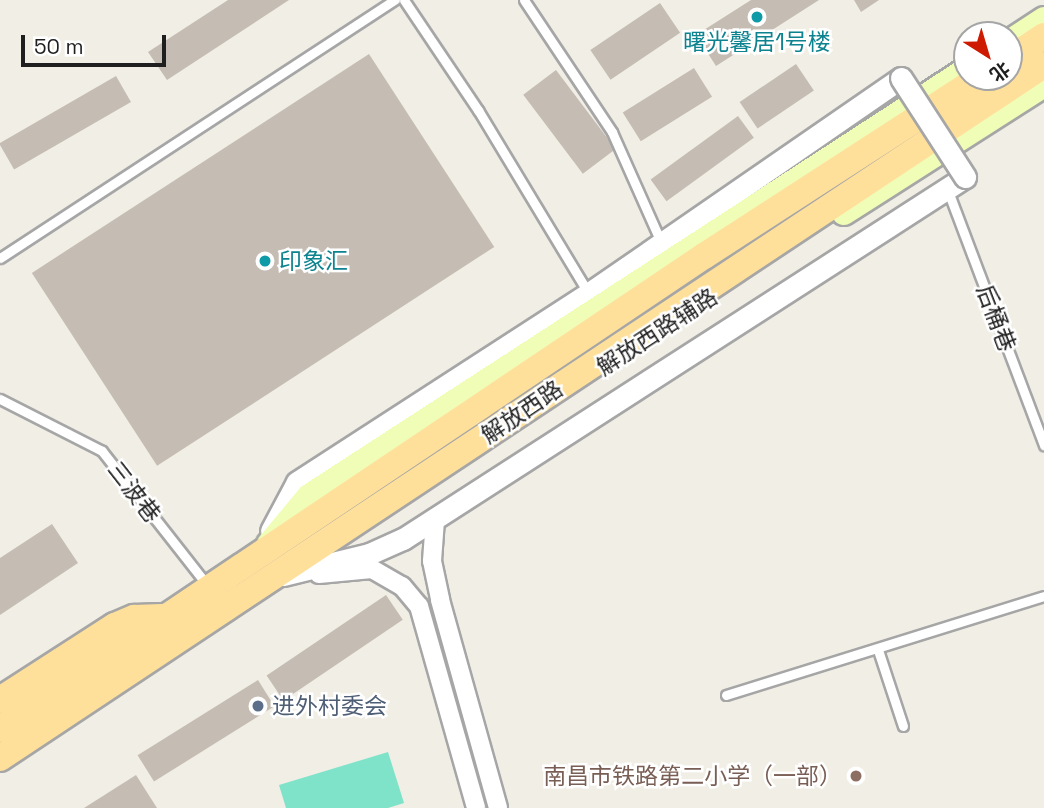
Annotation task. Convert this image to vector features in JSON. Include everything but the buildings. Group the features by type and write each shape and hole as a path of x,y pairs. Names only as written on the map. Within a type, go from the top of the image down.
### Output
{"main road":[{"path":"1023,33 1044,19"},
{"path":"1023,50 1044,36"},
{"name":"解放西路","path":"0,729 211,590 263,569 1044,65"},
{"path":"263,569 309,496 953,78"},
{"name":"解放西路辅路","path":"263,569 1044,85"},
{"name":"解放西路","path":"0,758 704,256 959,91"},
{"path":"0,700 115,626 134,618 170,617"}],"street":[{"path":"901,78 965,177 948,191 435,520 369,554 263,569 297,482 589,294 901,78"},
{"path":"435,520 432,561 440,600 498,808"},
{"path":"263,569 372,569 402,586 419,606 476,808"}],"lane":[{"path":"0,258 394,0"},
{"path":"404,0 478,110 589,294"},
{"path":"524,0 612,132 661,242"},
{"name":"后桶巷","path":"948,191 1044,445"},
{"name":"三波巷","path":"0,399 102,451 211,590"},
{"path":"726,695 878,650 1044,596"},
{"path":"878,650 903,726"}],"green space":[{"path":"388,752 404,803 388,808 286,808 279,785"}],"place":[{"name":"曙光馨居1号楼","path":"757,17"},
{"name":"印象汇","path":"265,261"},
{"name":"进外村委会","path":"258,706"},
{"name":"南昌市铁路第二小学（一部）","path":"856,776"}]}
